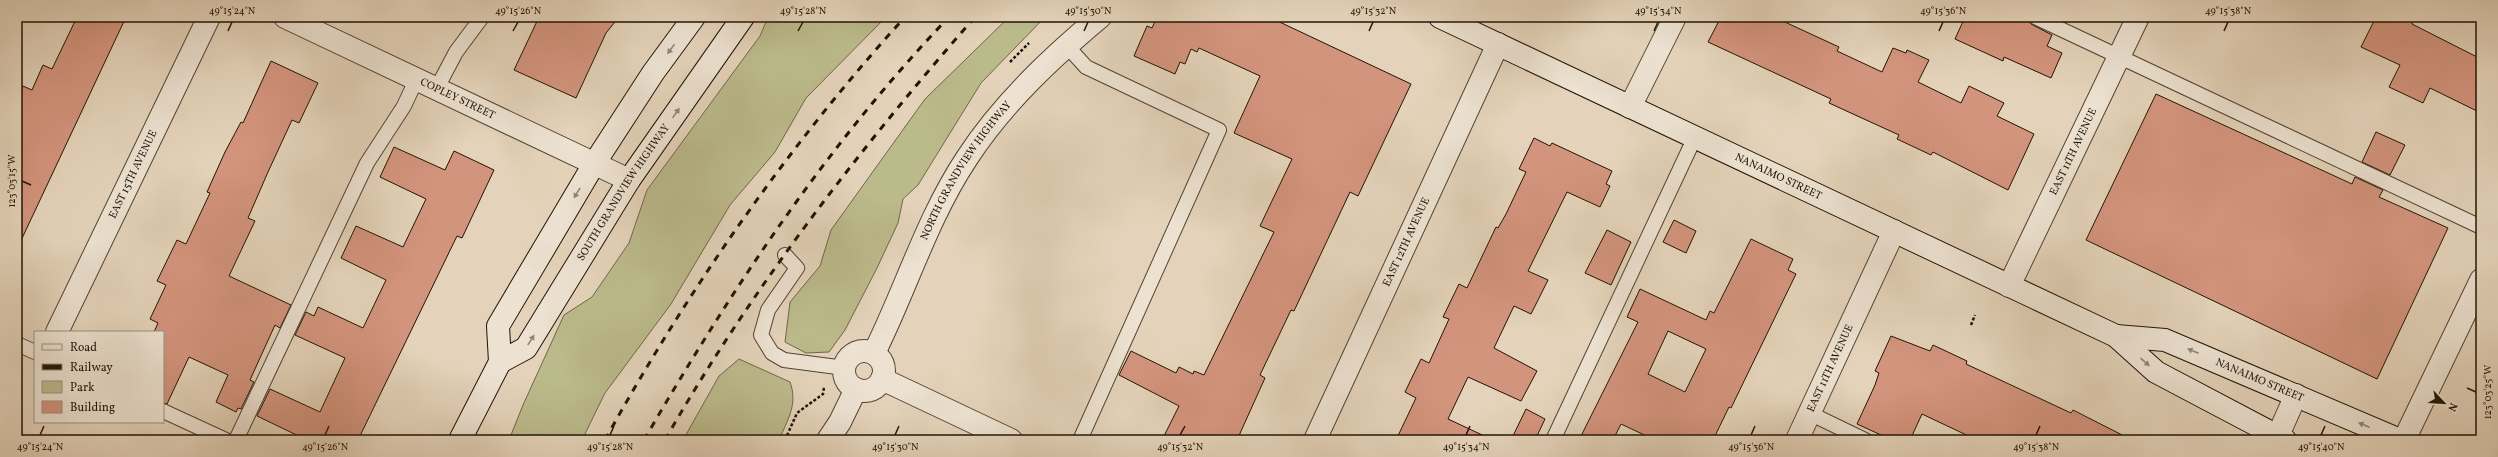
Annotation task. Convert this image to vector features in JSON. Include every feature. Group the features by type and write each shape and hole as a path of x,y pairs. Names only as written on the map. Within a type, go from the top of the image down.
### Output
{"street":[{"name":"EAST 15TH AVENUE","path":"56,331 209,17"},
{"name":"COPLEY STREET","path":"285,17 417,78 629,180"},
{"path":"460,440 500,362 498,326 594,164 653,73 694,17"},
{"name":"SOUTH GRANDVIEW HIGHWAY","path":"500,362 526,348 629,180 743,17"},
{"name":"NORTH GRANDVIEW HIGHWAY","path":"874,353 932,222 966,158 1008,104 1066,45 1100,17"},
{"name":"NANAIMO STREET","path":"1440,17 2116,336 2156,372 2280,439"},
{"path":"1630,107 1675,17"},
{"name":"EAST 11TH AVENUE","path":"2009,286 2138,17"},
{"name":"EAST 12TH AVENUE","path":"1315,440 1498,44"},
{"name":"EAST 11TH AVENUE","path":"1797,440 1894,232"},
{"path":"2404,440 2481,280"},
{"name":"NANAIMO STREET","path":"2116,336 2165,340 2400,440"},
{"path":"861,351 874,353 883,363 884,370 882,379 876,388 869,390 856,389 847,380 845,368 846,362 855,353 861,351"},
{"path":"882,379 1011,440"},
{"path":"828,440 840,422 856,389"},
{"path":"2280,439 2296,395"}],"lane":[{"path":"437,88 456,52 482,17"},
{"path":"2035,17 2481,226"},
{"path":"1066,45 1086,67 1219,130 1080,440"},
{"path":"236,440 367,163 404,106 417,78"},
{"path":"1553,440 1695,137"},
{"path":"785,255 797,268 768,310 761,335 772,353 784,360 845,368"},
{"path":"17,344 34,352"},
{"path":"164,411 226,440"},
{"path":"1809,413 1865,440"}],"path":[{"path":"1971,325 1976,315"}],"green space":[{"path":"768,17 886,17 806,98 775,152 730,205 671,304 605,393 582,440 509,440 523,405 564,315 592,297 629,243 647,190 760,36"},
{"path":"1009,17 1045,17 981,83 918,185 903,199 898,223 845,330 829,352 806,353 785,342 790,302 820,266 831,230 925,99"},
{"path":"739,359 790,382 793,397 791,411 779,440 683,440 719,376"}],"building":[{"path":"77,17 126,17 17,249 17,98 23,86 32,90 43,65 52,69"},
{"path":"539,17 619,17 606,33 576,98 514,70"},
{"path":"1157,17 1269,17 1411,84 1358,196 1350,192 1294,311 1291,310 1260,375 1265,378 1237,440 1162,440 1179,406 1119,375 1131,351 1176,373 1179,367 1193,374 1194,371 1204,375 1274,232 1260,226 1292,159 1234,133 1260,76 1199,48 1197,52 1191,49 1185,64 1180,62 1175,74 1134,56 1147,26 1152,28"},
{"path":"1721,17 1774,17 1839,47 1837,51 1882,72 1893,48 1906,53 1907,50 1929,60 1918,82 1961,103 1969,86 2004,103 1997,116 2034,134 2008,190 1933,152 1931,155 1897,139 1899,135 1829,103 1831,99 1708,42"},
{"path":"1965,17 2027,17 2031,24 2052,35 2047,46 2062,53 2051,78 2004,57 2003,61 1955,39"},
{"path":"2376,17 2415,17 2412,24 2481,59 2481,113 2430,88 2423,103 2389,87 2400,65 2361,47"},
{"path":"271,61 318,83 299,123 292,120 268,172 248,218 255,221 229,276 291,305 280,328 275,325 250,380 254,382 241,409 238,408 236,412 216,402 228,375 189,357 167,404 164,403 164,331 154,331 158,323 150,319 166,285 157,281 177,240 186,244 210,193 207,192 225,152 241,122 243,123"},
{"path":"2156,94 2352,184 2355,177 2383,190 2379,197 2448,228 2377,379 2086,240"},
{"path":"2376,132 2405,145 2390,175 2362,162"},
{"path":"1534,138 1550,146 1552,143 1612,171 1606,184 1610,186 1600,207 1567,192 1528,271 1548,280 1531,314 1514,306 1494,348 1537,371 1521,401 1468,377 1448,419 1493,440 1396,440 1416,398 1405,392 1421,359 1429,363 1449,319 1443,317 1459,284 1467,288 1496,227 1498,228 1506,214 1526,172 1519,169"},
{"path":"394,147 445,170 454,151 494,170 462,238 457,236 358,440 307,440 257,416 270,389 320,412 345,358 295,335 306,312 314,316 318,307 363,328 386,280 341,258 356,226 403,247 426,199 380,177"},
{"path":"1674,220 1696,231 1686,253 1663,242"},
{"path":"1607,230 1631,242 1611,285 1585,273"},
{"path":"1751,239 1793,259 1788,270 1796,274 1731,408 1729,407 1713,440 1655,440 1621,424 1613,440 1579,440 1638,322 1627,317 1640,289 1706,320 1710,311 1714,313","holes":["1668,331 1706,349 1685,392 1648,374"]},
{"path":"1891,336 1930,351 1933,345 1967,361 1966,364 2071,413 2073,410 2132,440 1977,440 1922,414 1910,440 1892,440 1857,424 1875,385 1879,373 1875,371"},
{"path":"1526,409 1545,419 1535,440 1511,440"}],"railway":[{"path":"605,440 670,329 743,220 821,115 862,65 905,17"},
{"path":"644,440 711,328 747,273 822,167 905,65 949,17"},
{"path":"665,440 698,384 734,329 809,221 890,117 975,17"}]}
